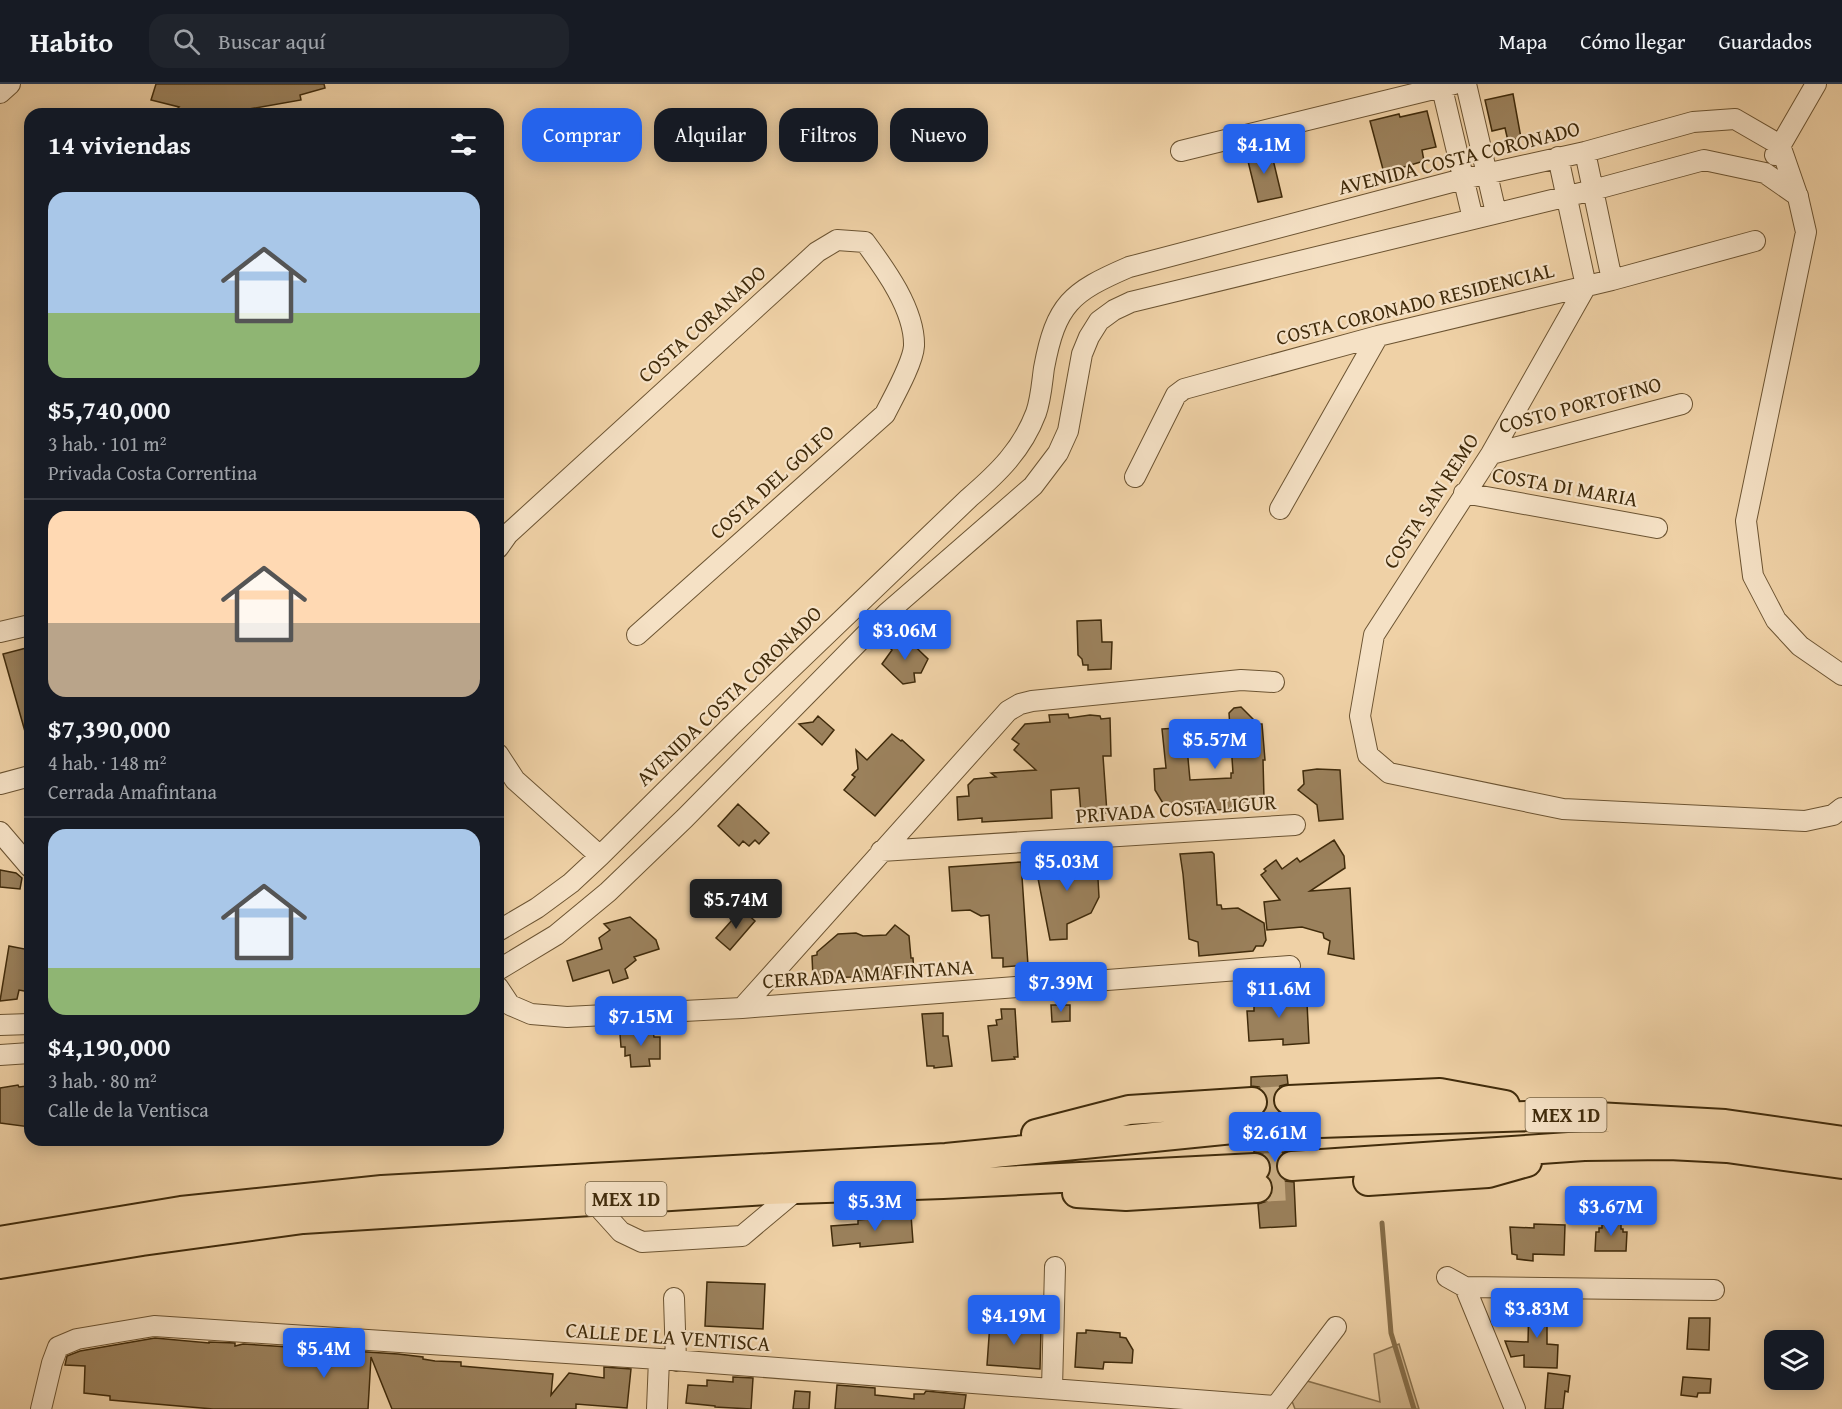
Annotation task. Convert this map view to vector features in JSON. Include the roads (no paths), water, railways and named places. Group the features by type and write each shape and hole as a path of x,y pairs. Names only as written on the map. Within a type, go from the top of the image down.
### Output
{"highway":[{"name":"MEX 1D","path":"1289,1112 1440,1094 1560,1114 1725,1124 1842,1141"},
{"path":"945,1171 1129,1110 1252,1114"},
{"name":"MEX 1D","path":"1293,1176 1488,1173 1584,1146 1669,1145 1726,1148 1842,1164"},
{"name":"MEX 1D","path":"0,1264 142,1241 303,1219 798,1189 945,1171"},
{"name":"MEX 1D","path":"0,1241 181,1211 382,1190 945,1171 1256,1178"}],"street":[{"path":"0,93 10,84"},
{"path":"1466,84 1496,213"},
{"path":"1765,173 1816,84"},
{"path":"1181,151 1446,85 1463,179 1473,219"},
{"name":"AVENIDA COSTA CORONADO","path":"504,927 537,908 571,883 731,726 969,498 1000,472 1019,448 1036,412 1050,341 1065,305 1093,282 1130,267 1463,179 1585,152 1694,122 1735,119 1780,145"},
{"path":"1780,145 1798,196 1806,232 1746,521 1753,576 1776,620 1800,646 1842,675"},
{"path":"1585,152 1612,280"},
{"path":"1558,157 1586,286"},
{"path":"504,966 556,935 608,892 887,614 1033,486 1058,453 1068,431 1082,354 1099,321 1114,310 1131,302 1593,190 1704,160 1765,173 1798,196"},
{"name":"COSTA CORANADO","path":"504,540 817,252 837,240 865,242 883,266 900,295 910,320 914,346"},
{"name":"COSTA CORONADO RESIDENCIAL","path":"1135,477 1176,395 1184,389 1378,336 1612,280 1755,241"},
{"name":"COSTA SAN REMO","path":"1586,286 1491,454 1374,635 1360,717 1368,755 1389,773 1563,809 1805,821 1833,815 1842,808"},
{"path":"1280,509 1378,336"},
{"name":"COSTA DEL GOLFO","path":"637,635 885,414 901,384 914,346"},
{"name":"COSTO PORTOFINO","path":"1491,454 1682,404"},
{"name":"COSTA DI MARIA","path":"1464,493 1657,528"},
{"path":"0,632 24,626"},
{"path":"742,1008 1008,711 1020,704 1032,701 1240,680 1274,682"},
{"path":"731,726 754,748"},
{"path":"504,764 514,780 600,856"},
{"path":"0,784 24,778"},
{"name":"PRIVADA COSTA LIGUR","path":"881,851 1295,825"},
{"path":"0,832 24,860"},
{"name":"CERRADA AMAFINTANA","path":"504,998 510,1005 531,1014 567,1017 742,1008 1290,966"},
{"path":"0,1025 24,1024"},
{"path":"0,1055 24,1053"},
{"path":"593,1201 621,1232 642,1242 742,1236 798,1189"},
{"path":"1052,1389 1054,1268"},
{"path":"1447,1277 1465,1287 1714,1290"},
{"path":"1465,1287 1515,1409"},
{"path":"657,1409 667,1360 674,1298"},
{"name":"CALLE DE LA VENTISCA","path":"40,1409 58,1347 77,1339 154,1326 667,1360 1277,1407"},
{"path":"1277,1407 1336,1327"}],"waterway":[{"path":"1382,1223 1391,1333 1414,1409"}],"tunnel":[{"path":"1252,1102 1289,1100"},
{"path":"1253,1127 1289,1124"},
{"path":"1255,1168 1292,1166"},
{"path":"1257,1188 1294,1186"}]}
